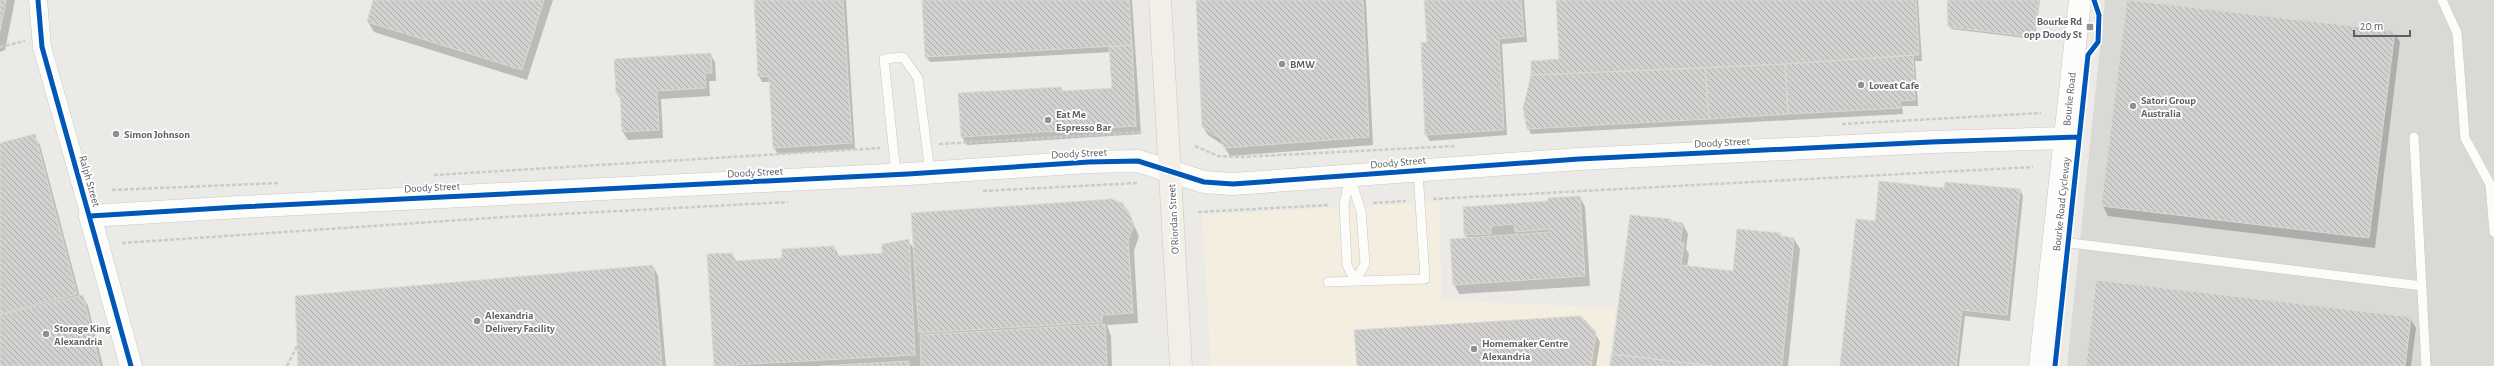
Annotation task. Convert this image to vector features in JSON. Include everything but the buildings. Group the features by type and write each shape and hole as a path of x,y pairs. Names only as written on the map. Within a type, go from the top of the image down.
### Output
{"main road":[{"name":"O'Riordan Street","path":"1160,0 1181,366"}],"street":[{"name":"Ralph Street","path":"38,0 41,36 131,366"},
{"name":"Bourke Road","path":"2040,366 2080,0"},
{"name":"Doody Street","path":"90,216 1138,161 1204,182 1233,184 1350,177 1418,170 1672,154 2065,138"}],"lane":[{"path":"2442,0 2457,33 2465,138 2490,184 2494,232"},
{"path":"896,174 884,59 903,57 918,78 930,172"},
{"path":"2414,138 2426,366"},
{"path":"1328,282 1425,279 1418,170"},
{"path":"1350,177 1361,211 1365,264 1355,281"},
{"path":"1350,177 1344,204 1348,265 1355,281"},
{"path":"2054,240 2422,286"}],"path":[{"path":"0,47 41,36"},
{"path":"1358,203 2033,167"},
{"path":"112,190 286,182"},
{"path":"978,192 1141,182"},
{"path":"122,243 504,217 790,202"},
{"path":"1198,212 1344,204"},
{"path":"287,366 297,346"}],"shaded area":[{"path":"2105,0 2494,0 2494,366 2067,366"},
{"path":"1439,202 1442,300 1616,308 1608,366 1211,366 1202,215"}],"cycle path":[{"path":"38,0 42,47 131,366"},
{"name":"Bourke Road Cycleway","path":"2055,366 2088,55 2098,42 2099,15 2094,0"},
{"path":"90,216 239,207 908,174 1089,162 1138,161 1204,182 1233,184 1579,159 1931,142 2079,137"}],"place":[{"name":"Bourke Rd opp Doody St","path":"2090,27"},
{"name":"BMW","path":"1282,64"},
{"name":"Loveat Cafe","path":"1861,85"},
{"name":"Satori Group Australia","path":"2133,106"},
{"name":"Eat Me Espresso Bar","path":"1048,120"},
{"name":"Simon Johnson","path":"116,134"},
{"name":"Alexandria Delivery Facility","path":"477,321"},
{"name":"Storage King Alexandria","path":"46,334"},
{"name":"Homemaker Centre Alexandria","path":"1474,349"}]}
